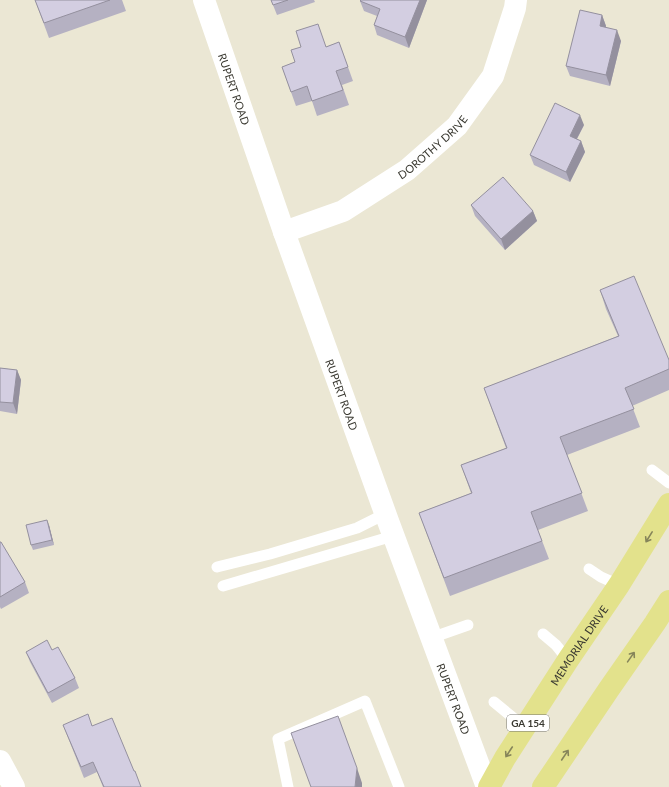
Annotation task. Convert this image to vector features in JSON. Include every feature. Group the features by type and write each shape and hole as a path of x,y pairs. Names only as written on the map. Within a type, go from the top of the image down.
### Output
{"main road":[{"name":"MEMORIAL DRIVE","path":"488,787 524,728 619,584 669,504"},
{"path":"543,787 669,601"}],"street":[{"name":"RUPERT ROAD","path":"204,0 284,232 385,514 488,787"},
{"name":"DOROTHY DRIVE","path":"284,232 343,211 407,170 457,126 493,76 515,8 516,0"},
{"path":"0,761 14,787"}],"lane":[{"path":"652,470 669,483"},
{"path":"217,567 270,554 357,528 385,514"},
{"path":"223,586 393,536"},
{"path":"589,569 601,577 619,584"},
{"path":"431,638 468,625"},
{"path":"543,634 556,645 568,660"},
{"path":"288,787 278,739 365,701 399,787"},
{"path":"494,702 524,728"}],"building":[{"path":"35,0 110,0 44,23"},
{"path":"271,0 288,0 273,5"},
{"path":"420,0 405,37 374,25 380,9 360,1"},
{"path":"580,10 602,15 600,26 617,30 606,75 566,66"},
{"path":"318,24 326,47 339,42 348,67 336,71 343,90 312,101 307,86 291,92 282,67 295,62 291,50 301,47 296,31"},
{"path":"555,103 580,115 570,136 581,141 566,172 530,155"},
{"path":"503,177 533,211 501,239 471,205"},
{"path":"634,276 669,360 669,369 625,388 634,409 560,437 582,493 531,512 542,541 444,578 419,513 472,493 461,465 507,448 484,388 619,336 600,290"},
{"path":"0,368 17,370 13,403 0,402"},
{"path":"47,520 52,540 31,545 26,525"},
{"path":"0,542 25,582 0,597"},
{"path":"47,640 52,650 58,647 75,678 48,693 26,652"},
{"path":"88,714 92,726 112,718 141,787 104,787 93,762 81,767 63,725"},
{"path":"338,716 357,768 355,787 311,787 291,733"}]}
